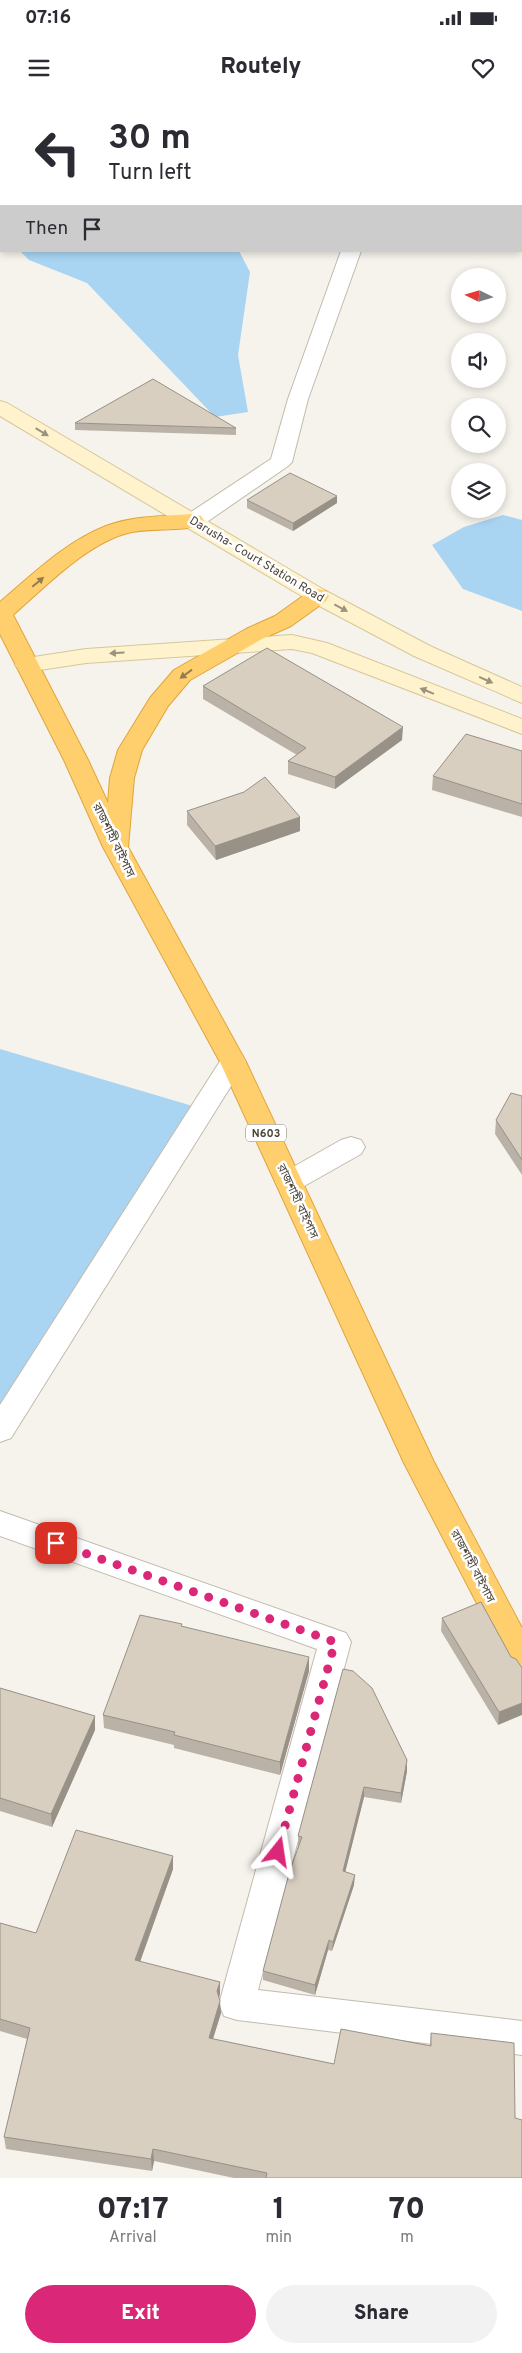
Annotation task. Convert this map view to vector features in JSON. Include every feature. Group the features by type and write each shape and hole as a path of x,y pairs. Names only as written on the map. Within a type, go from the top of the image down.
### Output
{"highway":[{"path":"0,613 45,576 94,541 114,531 142,524 193,521"},
{"path":"116,847 122,778 130,750 158,703 182,675 283,621 318,596"},
{"name":"রাজশাহী বাইপাস","path":"0,613 76,760 116,847 233,1062 419,1463 522,1659"}],"street":[{"path":"193,521 281,462 298,399 351,252"},
{"name":"Darusha- Court Station Road","path":"0,407 318,596 422,651 522,696"},
{"path":"27,664 86,656 292,642 319,648 522,727"},
{"path":"0,1430 233,1062"},
{"path":"289,1182 351,1147"},
{"path":"0,1523 335,1642 237,2004 522,2038"}],"water":[{"path":"21,252 240,252 250,272 238,355 248,412 215,417 87,283 29,260"},
{"path":"506,516 522,520 522,611 463,589 432,545 464,527 493,518 506,518"},
{"path":"0,1049 196,1107 0,1424"}],"building":[{"path":"153,379 236,428 75,423"},
{"path":"290,473 337,496 293,523 247,500"},
{"path":"267,648 403,727 335,777 288,761 306,748 203,686"},
{"path":"466,734 522,751 522,804 433,776"},
{"path":"265,777 300,817 215,846 187,811 244,792"},
{"path":"511,1093 522,1096 522,1160 496,1120"},
{"path":"481,1602 511,1657 516,1659 522,1668 522,1703 499,1712 442,1618"},
{"path":"140,1615 309,1657 280,1762 174,1735 175,1732 103,1715"},
{"path":"343,1669 353,1671 372,1688 407,1760 401,1793 364,1787 343,1871 355,1875 333,1942 329,1940 315,1985 263,1971 290,1870 302,1837 298,1836"},
{"path":"0,1688 95,1716 51,1814 0,1798"},
{"path":"76,1830 173,1856 135,1960 220,1982 217,1991 220,2001 209,2038 334,2064 341,2029 431,2046 431,2033 514,2043 515,2118 522,2120 522,2178 266,2178 267,2173 153,2149 151,2159 4,2137 30,2028 0,2019 0,1923 36,1933"}],"route":[{"path":"56,1543 335,1642 278,1852"}]}
